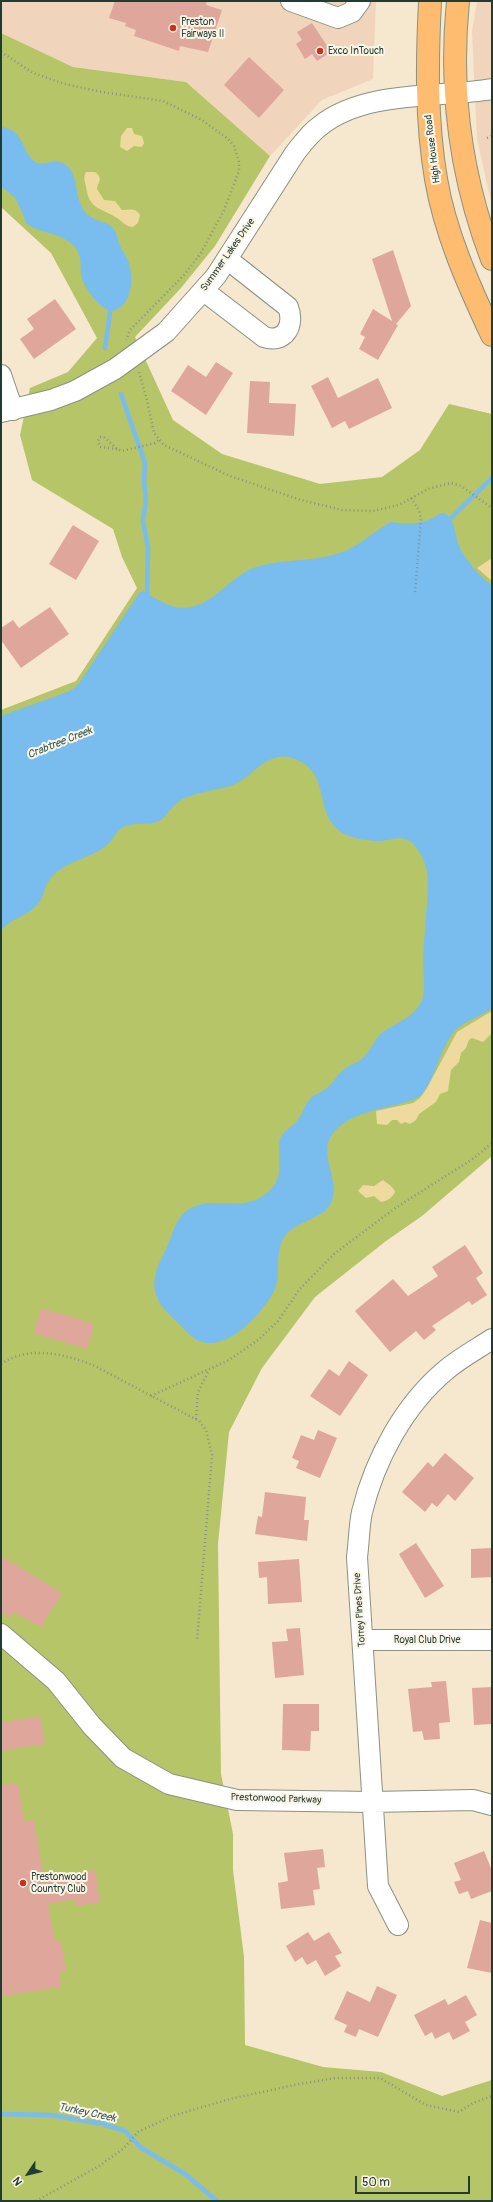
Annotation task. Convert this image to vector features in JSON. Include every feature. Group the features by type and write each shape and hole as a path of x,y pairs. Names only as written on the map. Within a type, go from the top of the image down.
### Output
{"main road":[{"name":"High House Road","path":"430,1 427,95 436,180 446,217 470,288 492,336"},
{"path":"458,1 454,94 464,170 471,200 492,259"}],"street":[{"path":"291,1 338,18 352,12 360,1"},
{"name":"Summer Lakes Drive","path":"1,375 7,411 51,400 75,391 109,373 166,332 204,291 227,260 295,153 310,135 335,115 370,104 427,95 454,94 492,89"},
{"path":"204,291 264,337 272,340 278,338 288,329 291,324 292,316 288,307 227,260"},
{"name":"Torrey Pines Drive","path":"398,1925 378,1886 357,1557 362,1514 370,1484 380,1458 420,1396 447,1369 492,1339"},
{"name":"Prestonwood Parkway","path":"1,1634 56,1680 92,1726 122,1758 169,1784 237,1800 372,1802 473,1800 492,1805"},
{"name":"Royal Club Drive","path":"363,1640 492,1640"}],"path":[{"path":"1,52 34,73 65,84 163,102 202,120 228,139 234,146 239,162 239,171 224,210 201,253 185,274 130,330 125,338 126,343"},
{"path":"487,138 492,136"},
{"path":"136,366 147,400 154,433 164,445 230,476 301,500 342,510 373,511 399,505 428,489 452,483 461,486 491,508"},
{"path":"117,450 104,437 100,437 98,441 100,447 122,451 155,443 160,439"},
{"path":"412,498 419,510 421,519 415,593"},
{"path":"152,1396 229,1360 258,1340 278,1321 300,1290 334,1254 394,1209 474,1158 492,1143"},
{"path":"1,1364 22,1354 38,1353 63,1355 93,1365 196,1419 206,1430 212,1455 197,1641"},
{"path":"196,1419 198,1392 208,1370"},
{"path":"36,2201 65,2186 123,2148 138,2132 172,2116 230,2099 335,2078 380,2078 426,2105 458,2112 473,2103 492,2096"}],"shaded area":[{"path":"1,1 376,1 373,79 322,100 270,156 186,82 73,67 1,33"},
{"path":"477,1 492,1 492,206 477,139 472,32"}],"green space":[{"name":"Prestonwood Country Club","path":"1,33 73,67 186,82 270,156 215,246 181,288 135,337 173,420 222,454 320,484 382,477 420,450 449,404 492,414 492,1156 422,1216 386,1241 315,1297 262,1368 229,1432 218,1544 221,1774 233,1834 233,1870 244,1957 245,2045 323,2067 381,2072 442,2096 492,2080 492,2201 1,2201 1,710 76,681 137,588 122,557 113,529 32,480 20,435 30,388 68,372 97,338 51,253 1,207"}],"sand":[{"path":"127,128 132,128 134,134 142,136 144,143 142,147 134,146 127,151 120,147 121,136"},
{"path":"86,172 95,172 98,174 100,180 97,189 104,200 115,201 122,210 132,210 138,212 140,215 138,223 133,227 128,226 93,204 88,195 84,180"},
{"path":"492,558 492,581 477,568"},
{"path":"492,1011 492,1033 483,1042 472,1038 469,1040 466,1048 461,1053 459,1062 451,1070 448,1091 440,1094 436,1102 419,1114 416,1120 410,1124 405,1122 401,1124 397,1120 392,1120 387,1125 377,1124 376,1111 413,1103 420,1098 427,1088 457,1032"},
{"path":"383,1180 395,1191 392,1197 386,1201 381,1202 374,1196 366,1198 358,1191 363,1185 374,1186"}],"water":[{"path":"1,127 15,132 28,154 37,163 59,162 66,165 70,169 75,180 78,198 83,209 91,217 111,226 114,229 131,270 130,292 127,299 118,309 111,311 107,309 97,302 92,296 82,279 79,253 72,244 60,237 39,230 26,223 15,198 1,186"},
{"name":"Crabtree Creek","path":"441,513 445,513 452,521 459,545 467,559 479,574 492,585 492,1008 464,1024 450,1037 429,1083 419,1097 405,1103 357,1116 341,1125 334,1132 329,1139 327,1147 334,1189 330,1205 318,1216 288,1232 283,1239 279,1251 277,1283 270,1298 253,1319 232,1337 220,1342 208,1343 197,1340 163,1308 158,1301 155,1291 154,1285 156,1272 176,1224 185,1212 195,1206 206,1203 250,1202 261,1197 272,1188 276,1182 279,1170 280,1139 299,1118 308,1101 329,1086 343,1070 362,1059 383,1032 405,1019 419,1006 424,991 423,958 428,887 428,878 424,860 413,844 405,839 398,838 381,841 366,840 355,838 341,832 332,823 327,813 318,782 313,772 305,764 292,758 275,758 268,761 233,785 196,794 183,799 159,821 123,827 109,843 95,853 71,863 57,872 48,881 38,904 1,930 1,716 70,691 78,685 140,592 143,591 172,606 184,608 191,607 208,600 239,576 256,567 266,564 327,557 352,548 391,522 418,523 435,517"}],"building":[{"name":"Preston Fairways II","path":"115,1 207,1 206,5 222,10 208,52 180,46 179,51 134,36 136,30 125,26 126,23 109,18"},
{"path":"312,23 331,52 317,61 312,54 305,59 296,44 302,40 297,32"},
{"path":"249,57 284,90 259,118 224,85"},
{"path":"393,250 411,306 396,324 398,325 378,360 359,349 365,337 360,334 373,309 392,321 372,259"},
{"path":"55,299 76,329 34,359 20,339 34,329 27,319"},
{"path":"216,362 233,373 206,415 171,391 188,365 206,377"},
{"path":"328,377 338,398 378,378 392,408 349,429 345,421 332,428 311,386"},
{"path":"250,381 270,382 269,403 296,404 294,436 247,433"},
{"path":"73,525 99,541 76,580 49,564"},
{"path":"50,607 69,634 21,668 1,640 1,628 13,620 19,628"},
{"path":"465,1245 483,1273 476,1278 487,1295 472,1305 469,1301 432,1326 436,1330 424,1340 416,1331 390,1352 355,1311 393,1279 408,1296 438,1276 432,1267"},
{"path":"41,1308 94,1324 87,1349 34,1333"},
{"path":"349,1361 368,1375 340,1416 310,1396 329,1369 339,1376"},
{"path":"318,1430 337,1438 320,1478 296,1468 299,1461 292,1458 301,1435 314,1440"},
{"path":"445,1453 474,1478 455,1501 448,1494 437,1507 432,1503 425,1512 402,1492 428,1462 433,1467"},
{"path":"265,1492 306,1497 304,1520 309,1520 307,1541 255,1534 258,1516 262,1517"},
{"path":"416,1543 444,1586 425,1598 399,1554"},
{"path":"492,1548 492,1577 471,1578 471,1549"},
{"path":"1,1556 62,1593 41,1627 13,1612 10,1618 1,1612"},
{"path":"299,1559 302,1602 268,1604 267,1577 259,1578 258,1562"},
{"path":"300,1628 304,1675 275,1678 272,1642 288,1641 286,1629"},
{"path":"446,1681 450,1722 439,1723 440,1739 424,1740 422,1731 413,1732 408,1689 432,1687 431,1682"},
{"path":"492,1687 491,1724 474,1725 472,1688"},
{"path":"283,1704 319,1704 319,1731 311,1731 310,1751 282,1750"},
{"path":"40,1716 45,1744 1,1751 1,1723"},
{"name":"Prestonwood Country Club","path":"18,1783 24,1821 34,1820 44,1879 95,1870 100,1902 75,1906 74,1899 48,1904 55,1942 61,1941 66,1971 59,1972 61,1987 1,1996 1,1785"},
{"path":"323,1849 325,1867 317,1868 320,1889 313,1890 315,1905 281,1909 278,1883 288,1881 284,1853"},
{"path":"484,1851 492,1871 492,1891 471,1899 468,1891 459,1894 454,1882 461,1880 454,1863"},
{"path":"480,1920 492,1923 492,1973 467,1968"},
{"path":"308,1932 314,1941 329,1932 342,1953 335,1956 341,1966 325,1976 316,1960 307,1965 302,1957 295,1962 286,1946"},
{"path":"377,1986 397,1995 378,2037 359,2029 356,2037 344,2032 347,2025 334,2019 347,1991 370,2002"},
{"path":"466,1995 477,2015 465,2022 470,2031 453,2040 449,2032 435,2039 432,2032 425,2036 414,2015 445,1999 448,2005"}],"waterway":[{"path":"105,348 111,306"},
{"path":"121,394 145,463 144,481 146,499 143,521 148,548 147,599"},
{"path":"451,518 492,478"},
{"name":"Turkey Creek","path":"1,2114 51,2115 103,2124 125,2131 140,2147 185,2174 217,2201"}],"place":[{"name":"Preston Fairways II","path":"173,28"},
{"name":"Exco InTouch","path":"320,51"},
{"name":"Prestonwood Country Club","path":"23,1883"}]}
